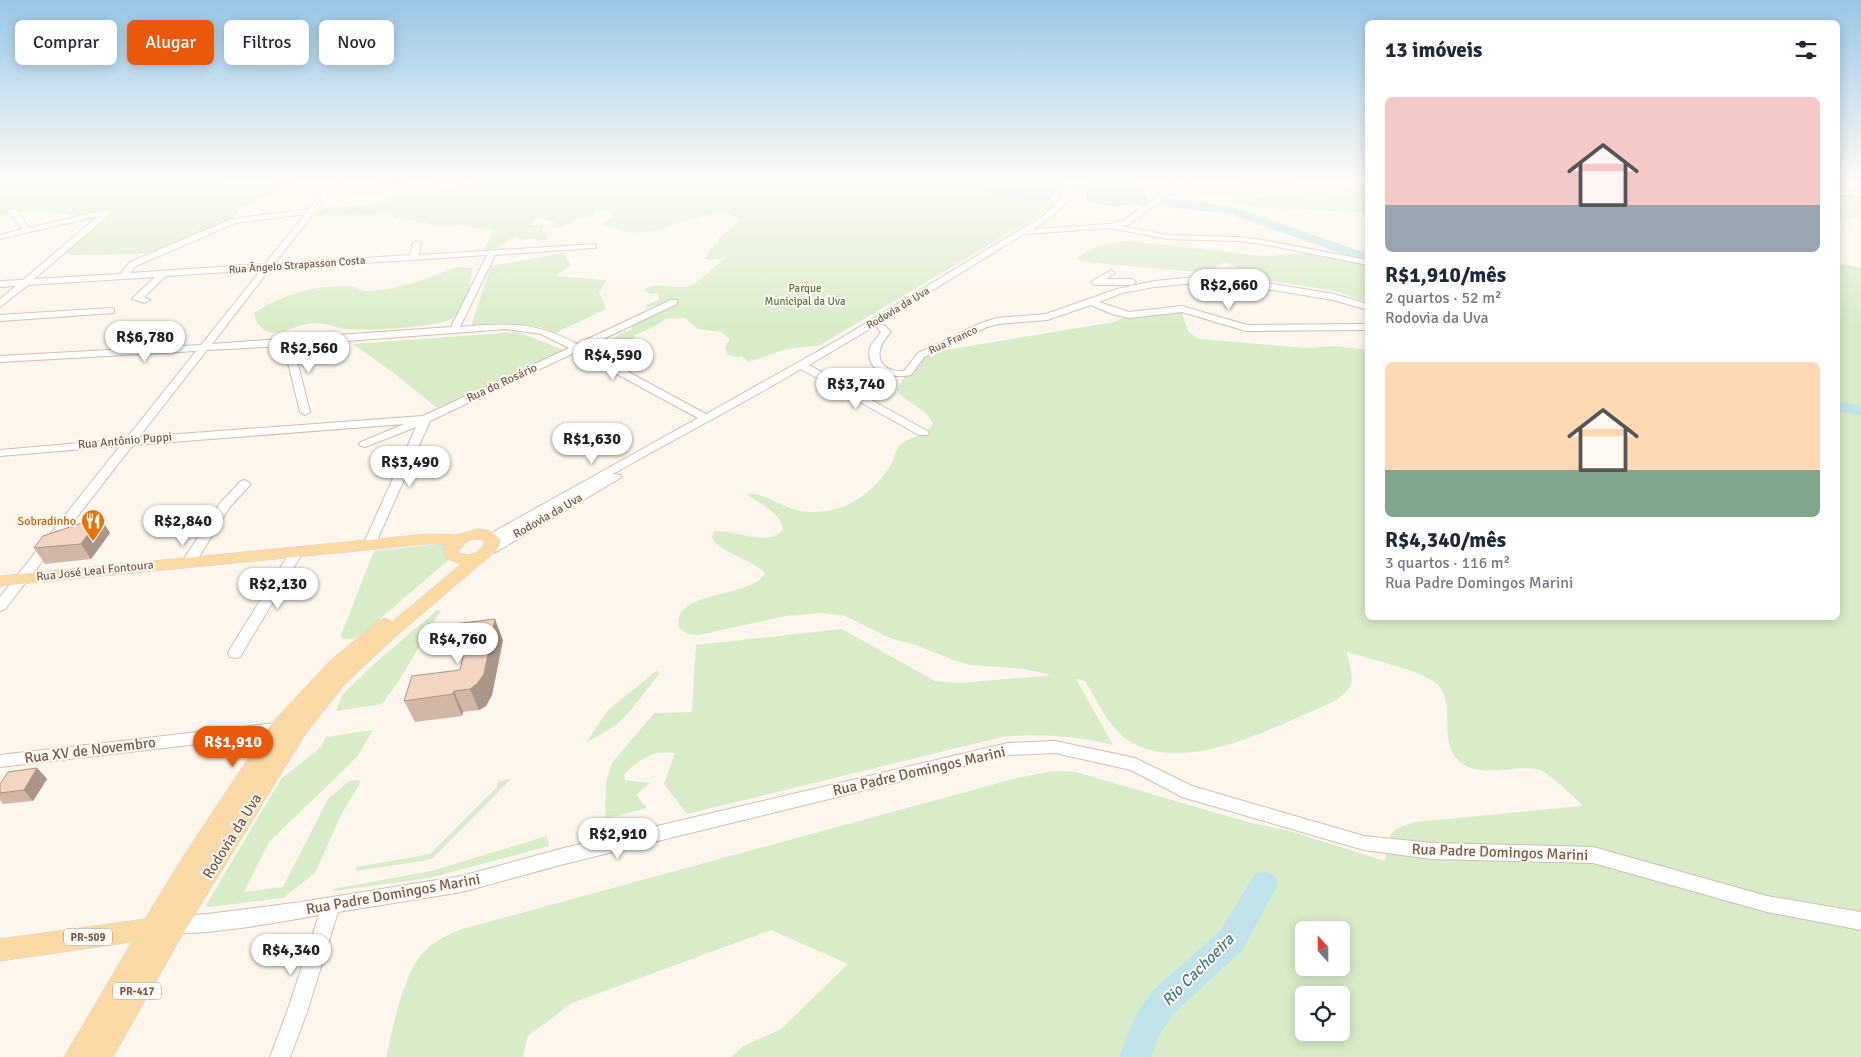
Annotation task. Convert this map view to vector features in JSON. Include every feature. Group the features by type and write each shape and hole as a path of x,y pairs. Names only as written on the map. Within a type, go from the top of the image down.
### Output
{"main road":[{"name":"Rua José Leal Fontoura","path":"0,581 428,539 459,540 477,534 488,548"},
{"path":"459,540 454,544 450,552 461,560 488,548"},
{"name":"Rodovia da Uva","path":"99,1057 176,925 299,728 339,679 488,548"},
{"name":"Rodovia da Uva","path":"76,1057 151,928 204,842 278,729 337,665 461,560"},
{"name":"PR-509","path":"0,950 176,925"}],"street":[{"path":"0,237 30,229"},
{"path":"0,304 87,229"},
{"path":"123,276 133,264 214,229"},
{"path":"0,606 128,441 297,229"},
{"name":"Rodovia da Uva","path":"488,548 692,433 707,419 801,365 1025,229"},
{"path":"1021,232 1064,229"},
{"path":"1126,229 1168,238 1239,239 1268,243 1365,262"},
{"path":"1009,240 1055,230"},
{"path":"414,258 417,243"},
{"name":"Rua Ângelo Strapasson Costa","path":"0,284 593,246"},
{"path":"454,330 492,253"},
{"path":"1111,273 1095,282 1159,284"},
{"path":"145,300 137,299 164,274"},
{"name":"Rua Franco","path":"874,321 884,327 886,332 877,344 875,351 878,366 882,371 893,375 901,375 907,373 921,355 984,325 997,321 1047,316 1120,290 1159,284 1218,278 1334,297 1365,306"},
{"path":"1090,301 1115,312 1128,315 1182,309 1246,328 1365,327"},
{"name":"Rua do Rosário","path":"365,444 425,419 674,302"},
{"path":"0,318 111,311"},
{"path":"0,359 288,343 506,326 531,328 545,331 578,348 707,419"},
{"path":"288,343 305,412"},
{"path":"801,365 923,434"},
{"path":"369,545 425,419"},
{"name":"Rua Antônio Puppi","path":"0,453 250,431 425,419"},
{"path":"190,562 224,506 245,484"},
{"path":"235,653 296,552"},
{"name":"Rua XV de Novembro","path":"0,761 299,728"},
{"name":"Rua Padre Domingos Marini","path":"176,925 208,923 331,906 462,884 564,856 1008,749 1055,747 1135,764 1188,792 1364,843 1432,851 1593,854 1768,904 1861,921"},
{"path":"280,1057 297,1012 331,906"}],"green space":[{"path":"95,229 211,229 163,250 141,254 72,255 64,252"},
{"name":"Parque Municipal da Uva","path":"487,229 542,229 549,235 546,240 538,241 534,238 522,240 518,237 513,238 495,249 484,249 493,231"},
{"name":"Parque Municipal da Uva","path":"617,229 659,229 645,232 628,232"},
{"name":"Parque Municipal da Uva","path":"730,229 1015,229 820,345 787,349 748,362 742,356 736,357 727,354 725,347 730,339 721,332 698,329 685,318 665,319 656,326 635,335 634,340 607,347 607,344 621,333 632,330 631,324 658,314 666,303 647,308 646,305 659,300 658,293 650,294 643,290 660,285 689,286 703,278 726,257 710,260 702,258 707,257 707,254 710,253 709,250 720,243 718,242 719,238"},
{"path":"1129,241 1264,256 1308,253 1365,257 1365,301 1335,291 1258,279 1226,262 1215,267 1214,270 1199,272 1094,263 1077,258 1089,250 1116,242"},
{"path":"563,253 571,265 556,276 607,280 599,292 606,309 555,333 535,326 525,325 471,326 491,266"},
{"path":"1840,263 1861,268 1861,1057 731,1057 744,1046 781,1029 848,964 771,930 572,1003 528,1036 523,1057 386,1057 404,987 416,962 431,945 462,929 1017,778 1053,771 1076,772 1251,823 1290,831 1385,861 1389,839 1394,831 1415,822 1583,806 1542,771 1524,768 1482,770 1463,764 1450,747 1446,702 1443,692 1437,684 1419,674 1394,665 1347,652 1352,682 1346,692 1340,697 1331,703 1232,744 1179,753 1154,751 1131,742 1123,737 1110,723 1085,681 1076,679 1113,745 1058,736 1002,737 687,814 664,784 675,753 660,753 641,760 624,775 625,780 650,783 636,795 647,808 609,818 609,821 605,822 606,781 612,763 654,713 692,712 696,645 842,629 935,681 960,683 1052,675 1023,669 971,665 956,661 916,645 890,638 845,616 822,613 786,616 699,635 688,634 679,628 680,616 687,607 699,600 745,587 757,581 765,573 724,549 712,538 714,531 760,538 777,535 783,530 774,513 746,494 760,495 801,511 827,511 839,508 862,496 881,479 901,444 929,429 933,424 930,418 897,390 909,371 920,361 940,351 1114,322 1131,314 1180,308 1188,331 1198,339 1307,348 1336,346 1365,350 1365,620 1840,620"},
{"path":"456,267 472,268 465,301 454,317 435,324 403,328 356,330 316,323 272,333 260,326 254,313 275,301 322,287 345,286 368,291 382,290 414,282"},
{"path":"518,332 564,350 437,408 395,374 353,344"},
{"path":"460,542 465,546 361,635 353,639 343,639 341,635 374,551"},
{"path":"437,610 441,610 398,682 382,704 336,711 342,695 373,665"},
{"path":"658,671 659,674 631,710 616,725 586,743 608,710"},
{"path":"373,730 357,757 269,842 244,892 283,887 328,799 349,781 360,781 341,815 315,873 283,898 208,907 206,905 281,779 321,747 326,737"},
{"path":"512,778 433,858 356,871 356,867 430,854 497,787 498,782"},
{"path":"547,836 549,846 429,878 334,891 333,889 431,871"}],"building":[{"path":"100,517 81,544 34,548 43,536"},
{"path":"495,619 484,674 477,684 470,689 454,691 453,694 404,701 412,676 460,670 469,631 451,633 454,624"},
{"path":"37,768 24,790 0,793 0,784 8,772"}],"waterway":[{"path":"1284,229 1365,258"},
{"path":"1840,406 1861,411"},
{"name":"Rio Cachoeira","path":"1135,1057 1147,1026 1163,1002 1231,941 1264,884"}],"place":[{"name":"Sobradinho","path":"93,542"}]}
